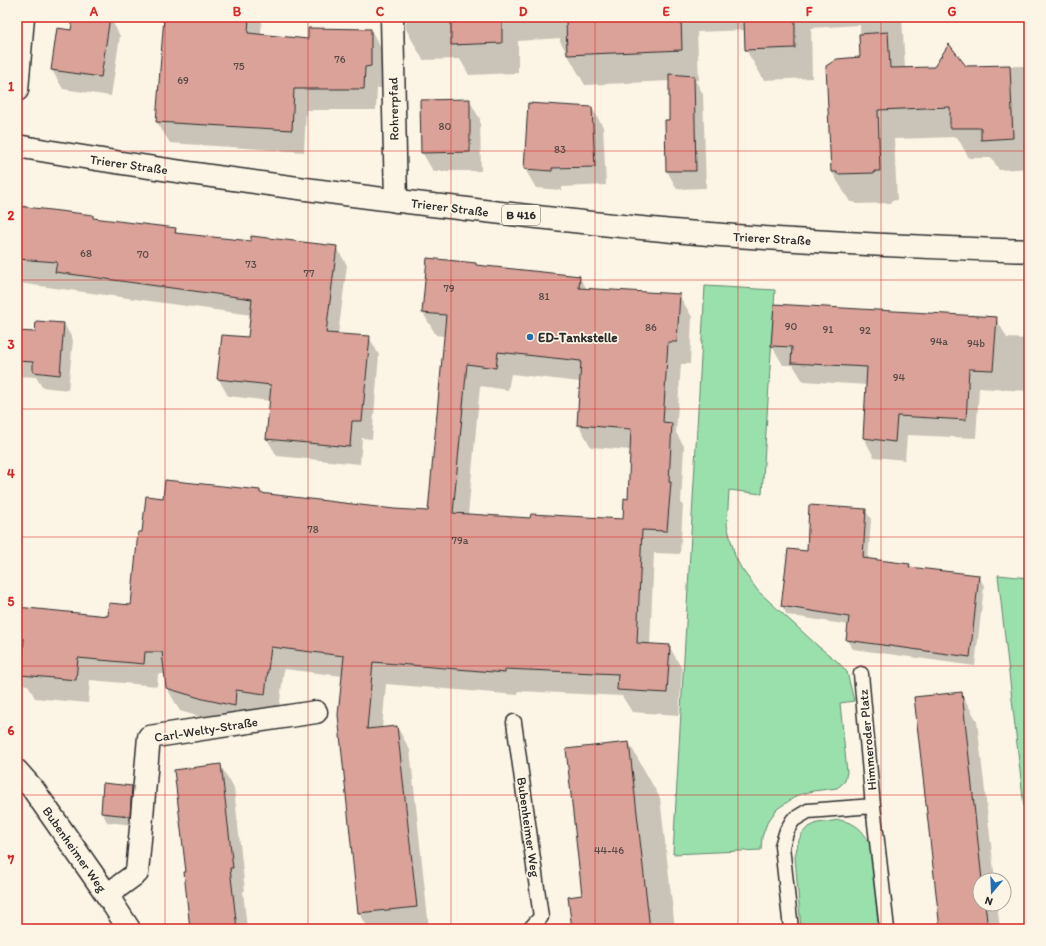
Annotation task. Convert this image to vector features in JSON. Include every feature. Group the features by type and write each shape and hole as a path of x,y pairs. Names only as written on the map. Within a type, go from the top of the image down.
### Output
{"main road":[{"path":"17,90 23,17"},
{"name":"Rohrerpfad","path":"392,17 396,201"},
{"name":"Trierer Straße","path":"17,146 290,187 396,201 616,226 691,233 925,247 1029,251"},
{"name":"Carl-Welty-Straße","path":"107,895 137,873 149,737 316,712"},
{"name":"Bubenheimer Weg","path":"17,771 33,789 129,929"}],"lane":[{"name":"Himmeroder Platz","path":"861,674 873,806 887,929"},
{"name":"Bubenheimer Weg","path":"514,722 541,917 530,929"},
{"name":"Himmeroder Platz","path":"791,929 782,846 787,830 793,820 808,811 873,806"}],"green space":[{"path":"705,286 775,290 762,494 729,490 727,525 735,556 741,568 758,591 819,647 838,662 847,672 854,701 840,703 847,772 845,781 842,784 837,788 813,791 798,795 777,809 767,823 762,837 761,850 673,854"},
{"path":"998,575 1029,578 1029,851"},
{"path":"840,820 855,825 864,834 870,844 879,929 801,929 795,857 798,843 801,835 807,828 817,823"}],"building":[{"path":"73,17 110,17 101,77 51,70 57,28 71,30"},
{"path":"164,17 249,17 248,33 308,39 308,28 371,29 371,66 365,67 364,89 294,89 292,130 156,122"},
{"path":"451,17 502,17 502,43 451,45"},
{"path":"566,17 681,17 682,50 567,55"},
{"path":"795,17 795,48 745,50 744,18"},
{"path":"888,32 890,68 934,67 949,44 966,66 1010,65 1013,138 981,140 981,128 950,128 950,107 878,110 880,171 874,171 875,173 837,174 837,172 831,172 826,66 837,59 860,57 859,34"},
{"path":"669,74 694,76 696,171 666,171 665,120 669,120"},
{"path":"470,99 470,152 421,153 420,100"},
{"path":"528,103 592,107 595,167 552,168 552,171 524,169"},
{"path":"17,206 93,215 93,218 176,228 175,233 251,241 251,236 337,246 326,333 370,336 362,421 352,421 350,447 266,439 271,385 217,379 222,335 248,337 252,299 55,272 57,262 17,259"},
{"path":"427,258 476,263 476,265 580,276 579,288 680,294 677,342 668,342 663,422 672,423 669,482 671,482 667,531 642,530 637,643 670,645 667,693 617,690 618,674 505,669 505,673 373,662 367,729 397,726 417,907 358,913 338,715 344,656 271,647 265,694 236,690 235,706 203,699 166,688 162,652 145,652 144,664 78,658 76,680 21,675 24,639 17,639 17,607 108,616 109,603 131,605 138,532 142,532 146,496 163,498 165,480 260,490 260,493 394,509 428,511 446,315 422,313","holes":["498,352 581,361 577,425 631,429 628,499 624,498 623,519 531,514 530,518 453,513 467,364 496,368"]},
{"path":"774,304 997,317 993,370 969,369 966,420 897,416 895,442 863,438 867,367 791,363 792,347 771,346"},
{"path":"36,321 64,323 60,375 33,372 33,362 17,361 17,331 35,332"},
{"path":"809,505 866,509 863,558 910,564 909,567 979,575 970,657 846,640 849,617 781,606 788,549 807,551"},
{"path":"962,692 981,872 972,872 972,912 986,912 988,929 940,929 914,697"},
{"path":"629,742 650,929 572,929 568,897 582,895 566,749"},
{"path":"221,764 233,868 230,868 237,929 190,929 184,872 186,872 174,770"},
{"path":"103,783 132,786 130,816 101,813"}],"place":[{"name":"ED-Tankstelle","path":"530,337"}]}
